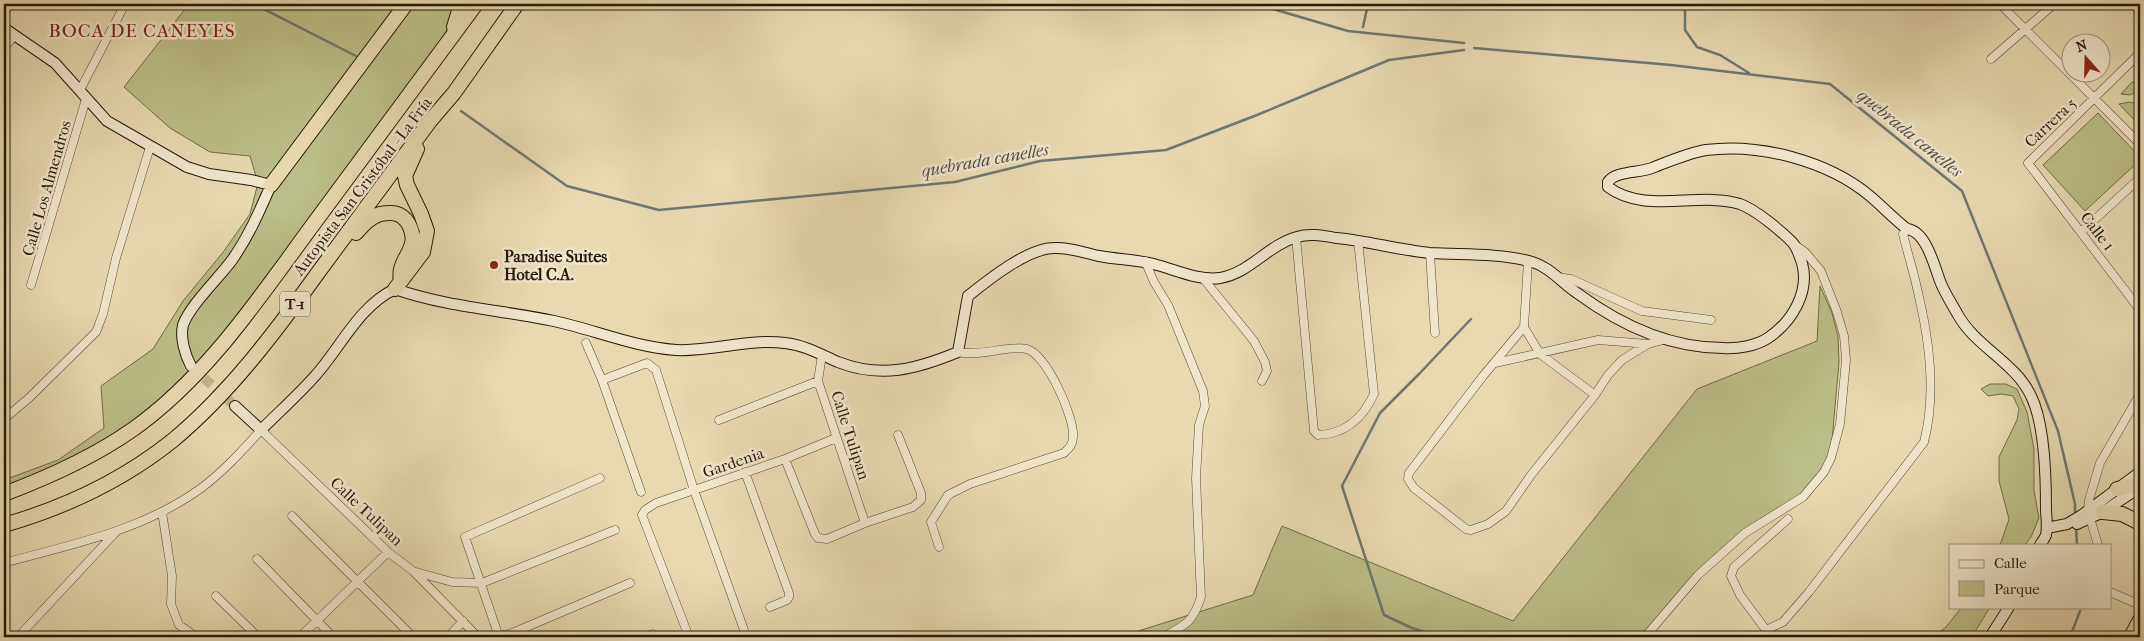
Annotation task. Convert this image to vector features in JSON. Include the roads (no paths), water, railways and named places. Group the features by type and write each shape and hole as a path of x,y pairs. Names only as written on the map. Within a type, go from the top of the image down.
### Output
{"highway":[{"path":"271,185 406,4"},
{"path":"450,39 461,4"},
{"name":"Autopista San Cristóbal - La Fría","path":"4,494 50,476 117,440 146,419 202,368 276,276 476,4"},
{"name":"Autopista San Cristóbal - La Fría","path":"4,526 76,498 130,470 172,440 217,400 274,333 430,121 454,93 517,4"},
{"path":"398,285 423,252 427,231 405,176 430,121"},
{"path":"321,269 342,252 364,223 377,215 391,212 405,219 413,234 412,246 402,265 398,285"},
{"path":"2117,489 2140,486"},
{"path":"2103,512 2122,514 2140,523"},
{"path":"2131,637 2140,620"}],"street":[{"name":"Calle Los Almendros","path":"31,286 83,94 125,4"},
{"path":"2000,4 2140,144"},
{"path":"1991,58 2054,4"},
{"path":"2136,4 2140,8"},
{"path":"4,28 55,63 107,121 150,147 187,167 201,172 271,185 257,220 248,235 232,260 192,310 183,326 184,353 190,366"},
{"path":"4,48 14,36"},
{"name":"Carrera 5","path":"2032,170 2028,163 2096,99 2140,53"},
{"path":"4,419 30,398 96,332 103,314 116,258 150,147"},
{"path":"1645,637 1692,581 1745,533 1803,497 1824,472 1840,424 1846,360 1844,336 1821,271 1810,257 1772,225 1743,205 1725,201 1635,200 1617,194 1608,187 1611,177 1617,174 1644,171 1706,150 1742,148 1769,150 1790,156 1837,176 1869,196 1907,229 1913,230 1918,234 1928,248 1941,282 1959,317 1973,336 2019,377 2032,396 2044,461 2044,536 2086,516 2140,472"},
{"name":"Calle 1","path":"2032,170 2140,310"},
{"path":"2081,232 2140,178"},
{"path":"1788,519 1734,567 1731,576 1740,595 1766,630 1783,622 1790,615 1924,442 1928,427 1931,386 1924,319 1904,234 1907,229"},
{"path":"958,352 968,296 990,277 1039,251 1050,248 1075,249 1098,256 1145,261 1202,277 1218,279 1232,275 1277,245 1296,237 1323,236 1358,240 1430,253 1495,255 1528,261 1545,266 1598,308 1630,325 1692,346 1725,349 1750,346 1767,338 1794,312 1804,283 1804,271 1795,245"},
{"path":"1296,237 1314,431 1318,435 1326,435 1350,425 1367,409 1374,394 1358,240"},
{"path":"1430,253 1435,333"},
{"path":"1145,261 1182,337 1202,390 1205,406 1199,425 1196,478 1201,597 1196,616 1178,630 1163,637"},
{"path":"1528,261 1524,327 1540,354 1595,395"},
{"path":"1202,277 1258,349 1267,370 1262,381"},
{"path":"1557,277 1571,279 1642,311 1711,320"},
{"path":"4,563 115,533 162,512 200,488 223,470 316,375 368,309 398,285 430,300 554,321 659,349 699,350 754,343 783,342 802,346 852,367 871,372 911,368 958,352 970,355 1026,349 1037,355 1051,373 1071,422 1073,438 1070,448 1064,453 970,484 948,495 931,522 939,547"},
{"path":"1524,327 1409,473 1408,479 1414,488 1471,530 1488,524 1506,511 1531,475 1622,360 1648,344 1667,339"},
{"path":"1494,363 1598,340 1648,344"},
{"path":"586,343 602,380 641,492"},
{"name":"Calle Tulipan","path":"822,355 818,381 864,523"},
{"path":"602,380 644,363 653,367 744,630 742,637"},
{"path":"719,420 818,381"},
{"path":"2098,544 2086,516 2089,500 2100,463 2140,394"},
{"name":"Calle Tulipan","path":"235,406 388,552 413,571 478,637"},
{"path":"785,459 813,531 818,538 827,539 864,523 913,507 921,500 898,435"},
{"name":"Gardenia","path":"690,637 642,515 645,510 656,503 785,459 836,438"},
{"path":"745,472 790,596 787,600 770,607"},
{"path":"600,478 465,537 498,634 501,636 510,634 630,583"},
{"path":"2086,516 2103,512 2140,486"},
{"path":"162,512 172,576 171,604 179,625 197,637"},
{"path":"292,516 413,637"},
{"path":"413,571 452,582 482,583 615,530"},
{"path":"18,637 115,533"},
{"path":"300,637 388,552"},
{"path":"257,559 333,637"},
{"path":"2112,593 2140,605"},
{"path":"216,596 258,637"},
{"path":"1990,637 2007,608"},
{"path":"448,637 463,621"}],"waterway":[{"name":"quebrada canelles","path":"254,4 356,56"},
{"path":"1256,4 1348,31 1464,43"},
{"path":"1363,27 1368,4"},
{"path":"1685,4 1685,30 1697,47 1720,55 1749,73"},
{"name":"quebrada canelles","path":"1474,48 1671,65 1830,84 1962,191 2058,431 2075,504 2075,516"},
{"name":"quebrada canelles","path":"461,111 567,186 659,210 955,182 1040,161 1166,150 1257,115 1389,60 1464,50"},
{"path":"1439,637 1412,628 1384,615 1342,486 1380,413 1471,319"},
{"name":"quebrada canelles","path":"2076,526 2077,544"},
{"name":"quebrada canelles","path":"2070,637 2080,611"}],"tunnel":[{"path":"193,368 235,406"}],"place":[{"name":"Paradise Suites Hotel C.A.","path":"494,265"}],"district":[{"name":"BOCA DE CANEYES","path":"142,30"}]}
